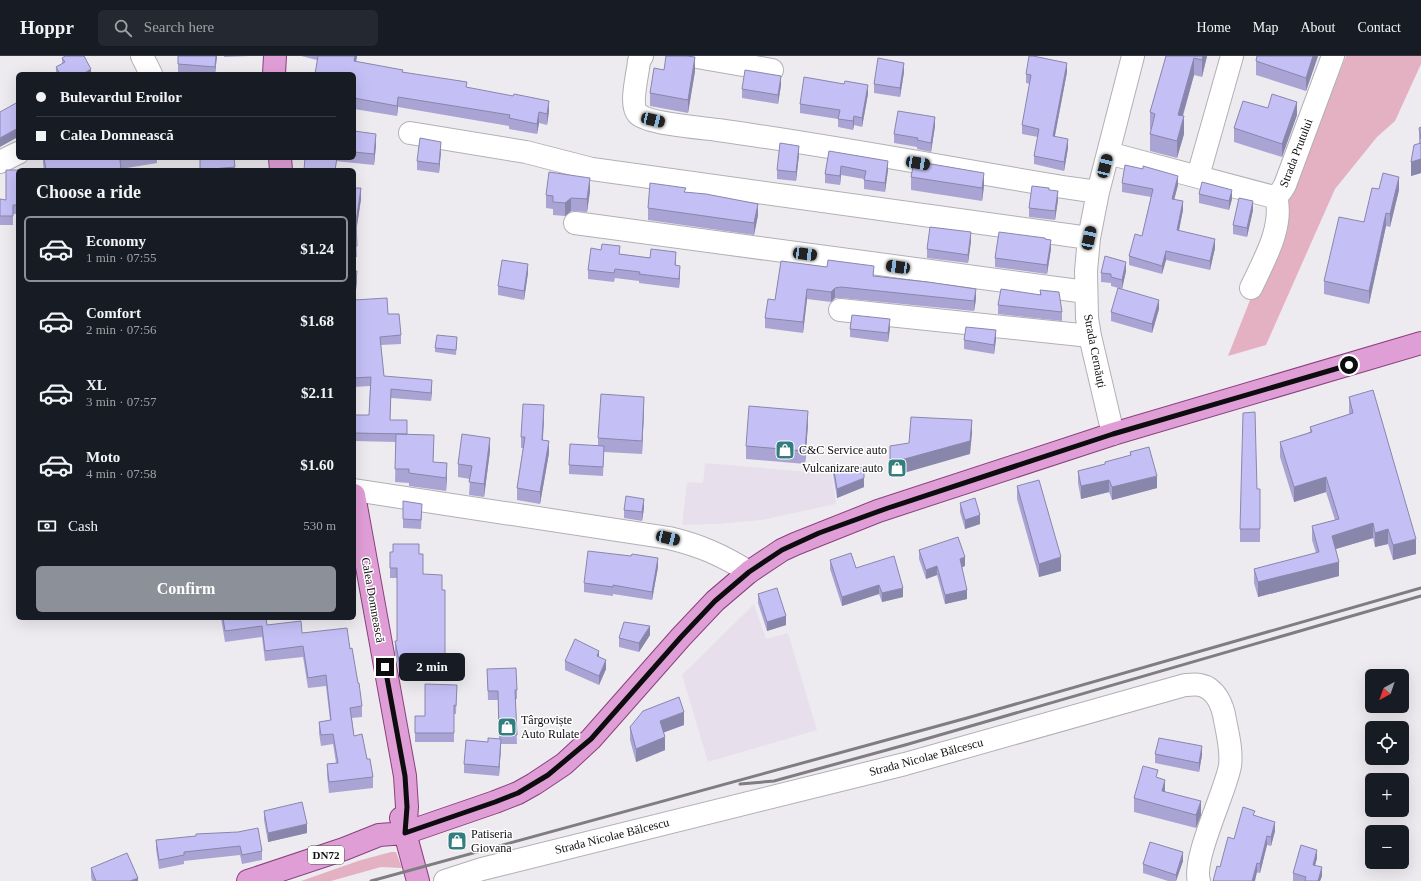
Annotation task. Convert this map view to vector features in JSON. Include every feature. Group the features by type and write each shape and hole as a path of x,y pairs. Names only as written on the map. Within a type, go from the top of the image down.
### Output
{"main road":[{"path":"274,56 274,72"},
{"path":"287,72 288,56"},
{"name":"DN72","path":"248,881 380,835 405,833 495,802 518,793 534,784 553,772 591,739 681,637 715,601 749,572 782,550 819,533 888,508 1113,434 1421,344"},
{"name":"Calea Domnească","path":"356,506 405,776 407,807 405,833"},
{"name":"Calea Domnească","path":"356,573 393,780 405,833"},
{"path":"405,833 418,881"},
{"name":"DN72","path":"296,881 384,848 405,833"}],"street":[{"path":"142,56 150,72"},
{"path":"642,56 633,101 634,109 638,114 645,118 662,122 746,134 1098,192"},
{"path":"691,56 772,70"},
{"name":"Strada Cernăuți","path":"1113,434 1090,336 1086,292 1089,238 1098,192 1133,56"},
{"path":"1198,176 1232,56"},
{"name":"Strada Prutului","path":"1108,153 1270,196 1276,196 1281,192 1284,185 1333,56"},
{"path":"410,133 526,152 592,169 1089,238"},
{"path":"0,162 16,154"},
{"path":"1251,288 1273,237 1278,220 1278,205 1276,196"},
{"path":"575,223 1086,292"},
{"path":"840,310 1090,336"},
{"path":"356,490 668,538 693,544 713,552 749,572"},
{"name":"Strada Nicolae Bălcescu","path":"445,881 497,865 905,764 1185,685 1200,685 1210,688 1223,710 1229,744 1230,765 1225,784 1205,840 1199,867 1199,881"}],"shaded area":[{"path":"1346,56 1421,56 1421,64 1395,121 1377,137 1335,189 1266,345 1228,356"},
{"path":"705,463 832,474 836,504 762,520 682,525 687,482 703,483"},
{"path":"754,604 766,639 788,633 817,730 708,762 682,675"},
{"path":"396,852 402,868 381,867 331,881 301,881 361,860"}],"building":[{"path":"65,56 84,56 91,69 86,72 59,72 56,67 65,62 62,58"},
{"path":"178,56 216,56 215,67 178,64"},
{"path":"318,56 355,56 354,61 403,70 402,72 467,82 466,87 549,101 547,114 539,112 537,124 509,118 510,115 398,97 397,106 356,98 356,72 315,72"},
{"path":"666,56 695,57 688,100 650,93 654,68 664,70"},
{"path":"1029,56 1067,63 1053,136 1068,139 1064,162 1034,156 1039,129 1022,125 1031,75 1026,74"},
{"path":"1166,56 1203,56 1202,60 1194,58 1178,115 1184,116 1177,141 1150,134 1155,114 1150,112"},
{"path":"1257,56 1313,56 1306,78 1256,61"},
{"path":"878,58 904,63 900,88 874,84"},
{"path":"745,70 781,76 778,95 742,89"},
{"path":"804,77 844,84 845,81 868,85 862,118 854,116 853,121 838,119 840,110 800,104"},
{"path":"1272,94 1297,102 1282,144 1234,128 1243,101 1268,108"},
{"path":"16,103 16,129 0,138 0,112"},
{"path":"898,111 935,117 931,143 917,140 918,138 894,134"},
{"path":"1421,127 1421,139 1419,128"},
{"path":"356,131 376,134 374,154 356,152"},
{"path":"420,138 441,142 439,164 417,161"},
{"path":"780,143 799,146 796,172 777,170"},
{"path":"1421,143 1421,159 1411,162 1414,145"},
{"path":"829,151 888,161 885,183 864,180 866,171 841,166 840,176 825,174"},
{"path":"44,160 120,160 121,168 46,168"},
{"path":"200,160 234,160 235,167 200,168"},
{"path":"305,160 337,160 335,168 304,168"},
{"path":"914,161 984,173 982,188 911,177"},
{"path":"1125,165 1143,169 1143,166 1178,176 1172,199 1183,201 1177,230 1215,239 1210,261 1166,251 1162,266 1129,256 1135,234 1142,236 1153,189 1122,183"},
{"path":"6,170 16,170 16,205 13,205 13,216 0,216 0,199 6,200"},
{"path":"549,172 590,178 587,199 571,198 565,203 553,202 553,196 546,195"},
{"path":"1383,173 1399,177 1390,214 1386,213 1369,291 1324,281 1339,217 1364,222 1372,188 1379,189"},
{"path":"1202,182 1232,190 1229,201 1199,194"},
{"path":"650,183 686,188 684,192 706,194 758,204 754,223 648,208"},
{"path":"1032,186 1049,188 1049,190 1058,191 1055,211 1029,208"},
{"path":"356,188 361,188 356,222"},
{"path":"1239,198 1253,201 1247,228 1233,225"},
{"path":"356,222 357,246 356,246"},
{"path":"930,227 971,232 968,255 927,249"},
{"path":"999,232 1051,240 1047,265 995,258"},
{"path":"602,244 620,246 619,254 650,258 651,249 676,252 675,265 680,266 679,279 639,274 640,272 615,269 614,273 588,270 591,248 601,250"},
{"path":"1105,256 1126,262 1122,280 1111,277 1111,274 1101,273"},
{"path":"502,260 528,264 524,291 498,286"},
{"path":"828,260 874,266 873,276 976,289 974,301 841,287 835,288 831,292 807,289 803,322 765,318 768,299 775,300 781,261 827,267"},
{"path":"1118,288 1159,300 1152,324 1111,312"},
{"path":"1001,289 1041,295 1040,290 1059,292 1062,312 998,305"},
{"path":"387,298 388,314 399,314 401,335 380,337 384,376 432,380 431,393 391,389 390,420 407,420 407,434 356,433 356,415 369,415 371,377 356,378 356,300"},
{"path":"852,315 890,319 888,333 850,329"},
{"path":"966,327 996,330 994,345 964,340"},
{"path":"437,335 457,337 456,350 435,348"},
{"path":"1373,390 1416,539 1393,545 1388,529 1375,533 1373,523 1332,536 1339,562 1258,582 1254,569 1319,552 1312,526 1339,519 1326,477 1294,487 1280,442 1312,432 1310,427 1353,413 1349,397"},
{"path":"601,394 644,397 642,441 598,438"},
{"path":"523,404 544,405 542,440 549,441 540,492 517,488 525,437 521,437"},
{"path":"749,406 808,411 805,451 746,446"},
{"path":"1255,412 1257,489 1260,489 1260,529 1240,529 1243,413"},
{"path":"911,417 972,420 970,441 890,463 890,446 909,443"},
{"path":"396,434 434,435 433,462 447,463 446,478 409,473 409,469 395,469"},
{"path":"462,434 490,438 484,484 469,482 472,466 458,464"},
{"path":"570,444 604,446 603,467 569,465"},
{"path":"1149,447 1157,476 1112,487 1109,480 1081,486 1078,471 1105,464 1105,462 1131,455 1130,452"},
{"path":"833,465 864,468 864,478 837,489"},
{"path":"1039,480 1061,557 1039,564 1017,486"},
{"path":"626,496 644,499 642,512 624,510"},
{"path":"975,498 980,515 965,520 960,503"},
{"path":"403,501 422,504 421,520 403,519"},
{"path":"958,537 965,557 960,559 967,590 945,595 937,566 926,570 919,550"},
{"path":"393,544 419,544 419,554 423,554 423,574 442,575 442,590 445,590 445,657 436,656 435,668 413,668 413,661 399,661 395,641 397,641 397,568 390,568 390,552 393,552"},
{"path":"588,551 631,556 632,554 658,558 652,592 613,585 613,587 584,583"},
{"path":"851,553 856,568 894,556 903,588 882,593 879,585 842,597 830,560"},
{"path":"777,588 786,616 767,622 758,594"},
{"path":"223,620 266,620 267,625 301,621 302,633 347,628 350,649 352,648 359,683 362,706 350,708 354,736 362,734 367,759 370,759 373,777 329,782 327,764 338,763 333,734 321,735 319,722 331,720 326,675 308,678 303,646 265,651 262,626 225,631"},
{"path":"624,622 650,626 639,643 619,638"},
{"path":"575,639 599,651 597,656 606,660 599,676 565,661"},
{"path":"516,668 517,690 515,690 517,735 499,735 498,691 488,691 487,669"},
{"path":"425,684 457,685 456,706 454,705 454,733 415,733 415,716 425,716"},
{"path":"679,697 684,712 660,721 665,737 636,749 630,727 643,711"},
{"path":"488,738 501,739 499,767 464,764 466,740 488,742"},
{"path":"1159,738 1202,746 1199,763 1155,754"},
{"path":"1143,766 1158,770 1156,777 1165,780 1162,791 1201,801 1196,815 1134,798"},
{"path":"302,802 307,824 268,833 264,811"},
{"path":"1243,807 1255,811 1253,815 1275,822 1271,837 1267,836 1260,864 1257,863 1252,881 1213,881 1217,866 1220,867 1228,837 1234,839"},
{"path":"258,828 262,851 242,855 240,846 184,852 184,855 159,860 156,840 196,836 196,834 238,832"},
{"path":"1150,842 1183,852 1176,875 1143,864"},
{"path":"1301,845 1317,850 1313,865 1322,867 1318,881 1305,881 1306,877 1293,873"},
{"path":"127,853 138,878 130,881 96,881 91,868"}],"railway":[{"path":"371,881 967,718 1421,588"},
{"path":"740,784 774,781 905,745 1421,596"}],"place":[{"name":"C&C Service auto","path":"785,450"},
{"name":"Vulcanizare auto","path":"897,468"},
{"name":"Târgoviște Auto Rulate","path":"507,727"},
{"name":"Patiseria Giovana","path":"457,841"}],"route":[{"path":"385,667 407,791 405,833 518,793 564,764 591,739 617,711 681,637 715,601 749,572 782,550 819,533 888,508 1113,434 1349,365"}]}
